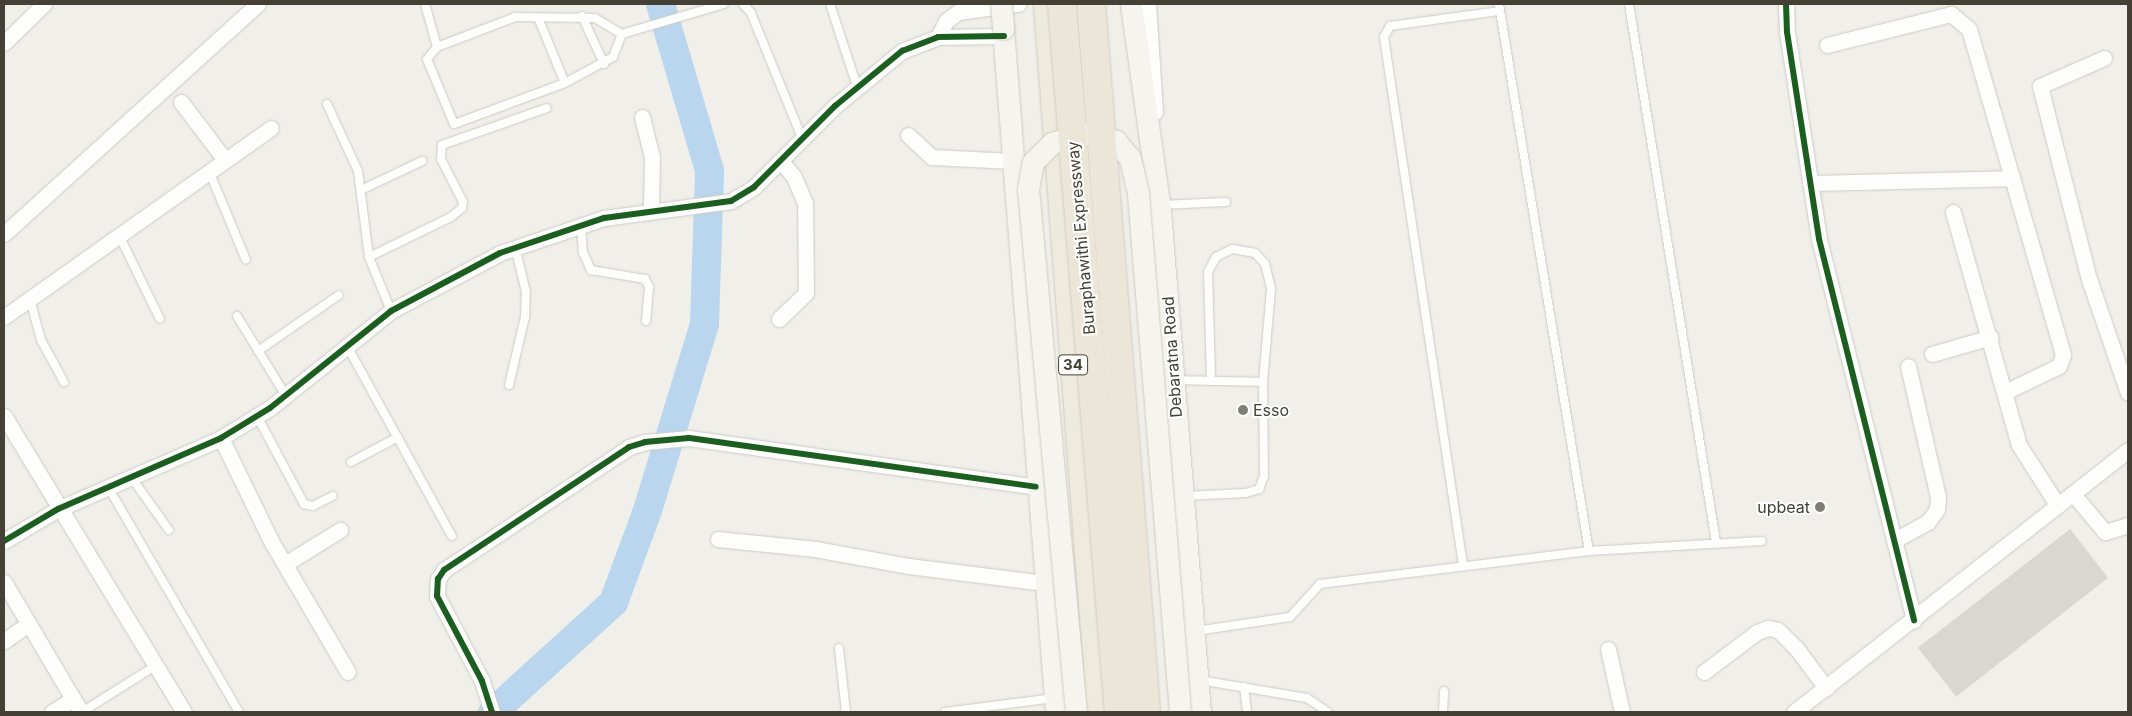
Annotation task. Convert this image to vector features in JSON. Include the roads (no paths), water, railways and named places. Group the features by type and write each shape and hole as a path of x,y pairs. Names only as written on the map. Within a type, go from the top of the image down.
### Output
{"highway":[{"name":"34","path":"1052,8 1099,712"},
{"name":"Buraphawithi Expressway","path":"1052,8 1119,712"},
{"name":"Buraphawithi Expressway","path":"1097,9 1146,712"},
{"path":"1097,9 1155,712"}],"main road":[{"path":"1001,4 1036,487 1056,705"},
{"name":"Debaratna Road","path":"1137,8 1159,205 1200,712"},
{"path":"1076,712 1028,189 1034,162 1052,143 1082,133 1116,140 1130,158 1138,194 1180,712"}],"street":[{"path":"4,43 44,4"},
{"path":"4,234 258,4"},
{"path":"938,37 946,21 958,12 1018,4"},
{"path":"1786,4 1787,32 1819,239 1914,620"},
{"path":"1827,45 1951,14 1960,18 1969,28 2064,355 2059,366 2005,392"},
{"path":"4,542 58,509 221,438 286,396 391,311 515,247 581,225 651,211 690,208 731,201 754,187 782,162 802,138 857,86 902,51 938,37 1003,33"},
{"path":"2104,58 2040,86 2090,279 2128,393"},
{"path":"181,102 225,160"},
{"path":"642,116 652,157 651,211"},
{"path":"4,317 271,128"},
{"path":"908,135 932,156 1012,161"},
{"path":"779,319 806,294 805,203 794,177 782,162"},
{"path":"1810,183 2012,178"},
{"path":"1953,212 1991,337 2023,455 2058,506"},
{"path":"1932,354 1991,337"},
{"path":"1895,540 1928,522 1937,509 1938,497 1908,366"},
{"path":"4,416 58,509 184,712"},
{"path":"221,438 285,564 348,672"},
{"path":"492,712 482,681 438,596 438,579 444,570 607,461 645,442 689,438 1036,487"},
{"path":"1794,712 1914,620 2128,450"},
{"path":"2073,494 2105,532 2111,533 2128,524"},
{"path":"285,564 340,530"},
{"path":"718,539 815,549 910,566 1045,583"},
{"path":"4,582 27,625 81,712"},
{"path":"4,641 27,625"},
{"path":"1704,672 1757,632 1768,628 1778,630 1797,649 1826,688"},
{"path":"1608,649 1622,712"},
{"path":"52,712 73,699"}],"lane":[{"path":"425,4 437,47"},
{"path":"622,34 613,57 604,64 565,83 454,124 427,66 428,54 437,47 515,17 528,16 539,20 582,16 606,22 622,34 673,21 724,4"},
{"path":"742,4 751,13 802,138"},
{"path":"830,4 857,86"},
{"path":"1629,4 1716,542"},
{"path":"1463,565 1384,37 1390,26 1500,8 1589,550"},
{"path":"582,16 604,64"},
{"path":"539,20 565,83"},
{"path":"327,104 358,171 369,257 391,311"},
{"path":"369,257 451,217 462,208 463,202 441,159 442,145 547,108"},
{"path":"361,190 422,161"},
{"path":"209,171 246,260"},
{"path":"1159,205 1226,202"},
{"path":"581,225 585,258 591,270 645,279 649,287 646,321"},
{"path":"119,235 160,318"},
{"path":"509,385 525,309 526,292 515,247"},
{"path":"1183,496 1259,489 1264,476 1263,382 1272,288 1265,264 1255,254 1232,249 1216,257 1208,272 1211,381"},
{"path":"258,351 339,295"},
{"path":"30,299 41,340 64,382"},
{"path":"237,316 286,396"},
{"path":"347,346 452,536"},
{"path":"1174,380 1263,382"},
{"path":"256,416 304,504 314,506 333,496"},
{"path":"351,462 398,437"},
{"path":"131,477 169,530"},
{"path":"108,487 239,712"},
{"path":"1193,631 1290,616 1320,584 1589,550 1762,541"},
{"path":"839,648 846,712"},
{"path":"81,712 155,666"},
{"path":"1197,680 1307,698 1328,712"},
{"path":"1244,687 1247,712"},
{"path":"1443,712 1444,692"},
{"path":"945,712 1056,705"}],"waterway":[{"path":"492,712 613,602 647,510 704,323 709,170 660,4"}],"place":[{"name":"Esso","path":"1243,410"},
{"name":"upbeat","path":"1820,507"}]}
